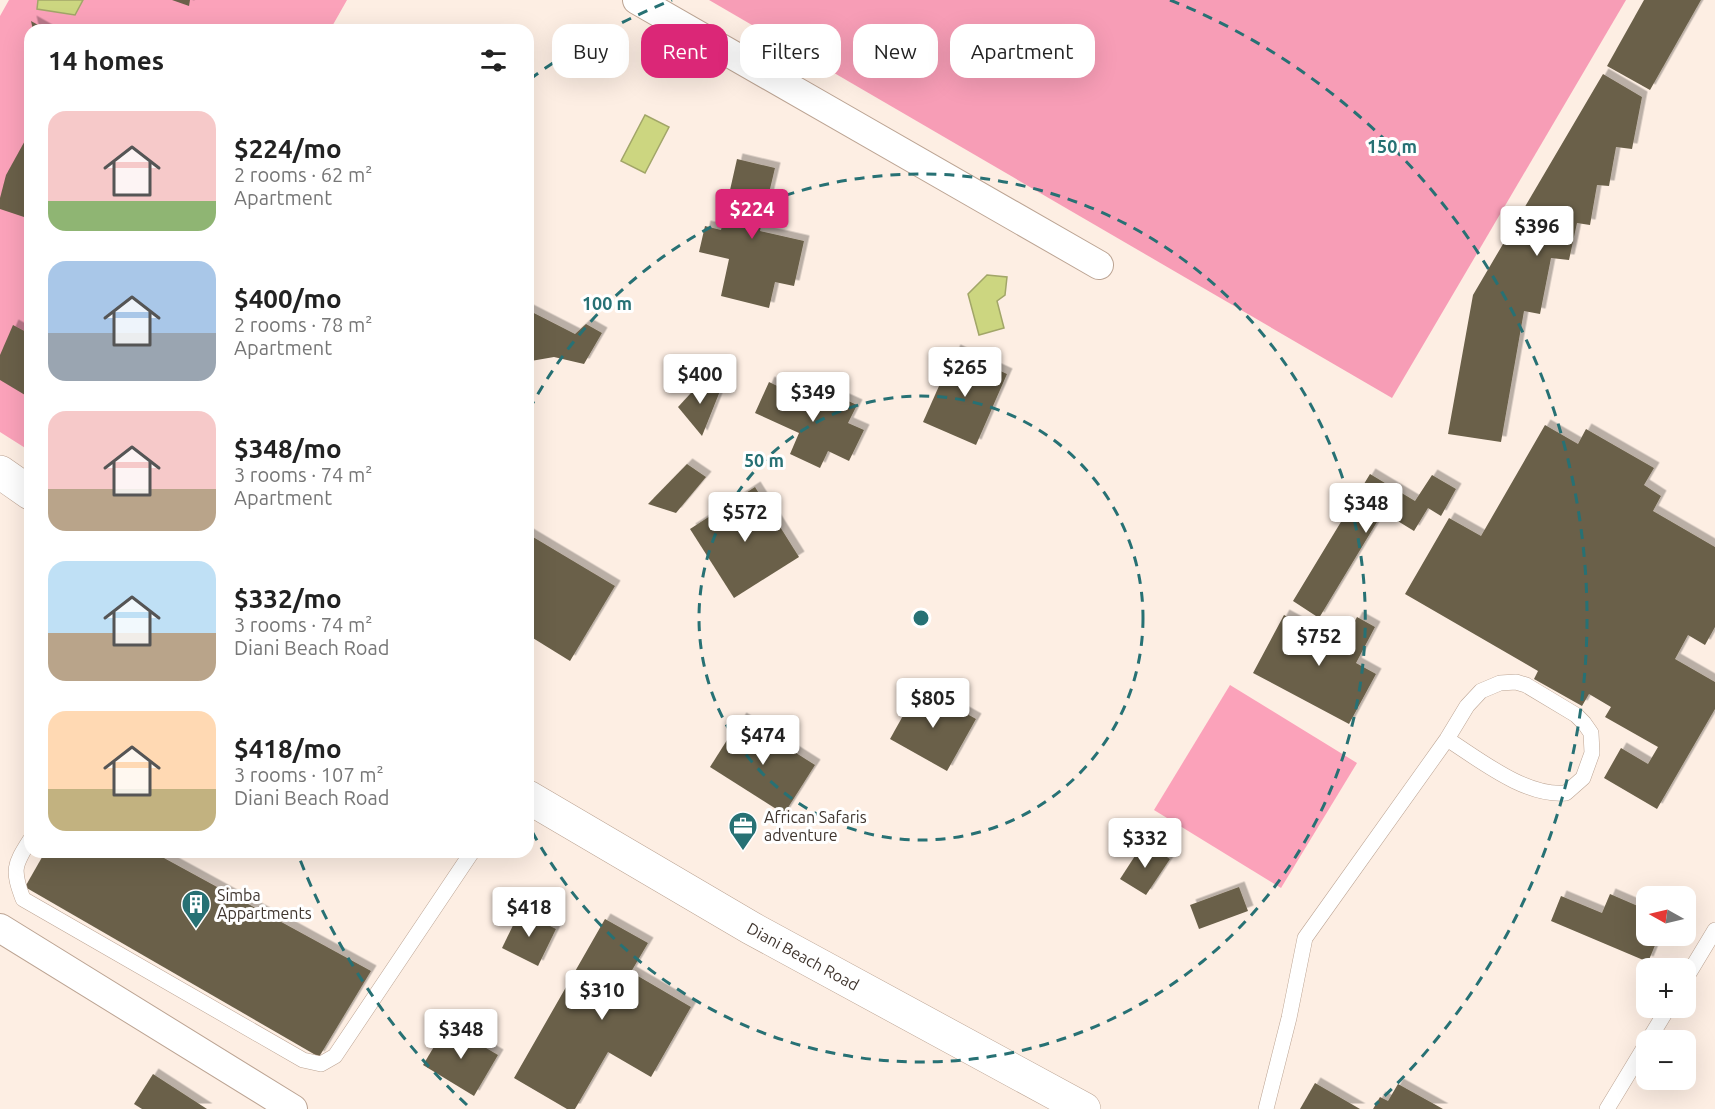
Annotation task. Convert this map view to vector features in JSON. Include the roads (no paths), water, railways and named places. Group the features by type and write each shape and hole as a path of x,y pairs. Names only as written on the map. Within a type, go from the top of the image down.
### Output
{"main road":[{"path":"0,472 24,489"},
{"name":"Diani Beach Road","path":"534,801 751,928 1084,1109"}],"street":[{"path":"637,0 1099,265"},
{"path":"0,928 292,1109"}],"lane":[{"path":"1266,1109 1289,1018 1305,938 1447,739 1467,706 1480,691 1500,683 1515,682 1526,685 1576,715 1591,733 1592,753 1583,778 1566,793 1544,793 1499,771 1447,739"},
{"path":"24,849 16,862 17,883 23,899 303,1060 321,1064 335,1056 468,858"},
{"path":"1696,961 1715,930"},
{"path":"1607,1109 1636,1062"}],"place":[{"name":"African Safaris adventure","path":"743,852"},
{"name":"Simba Appartments","path":"196,930"}]}
